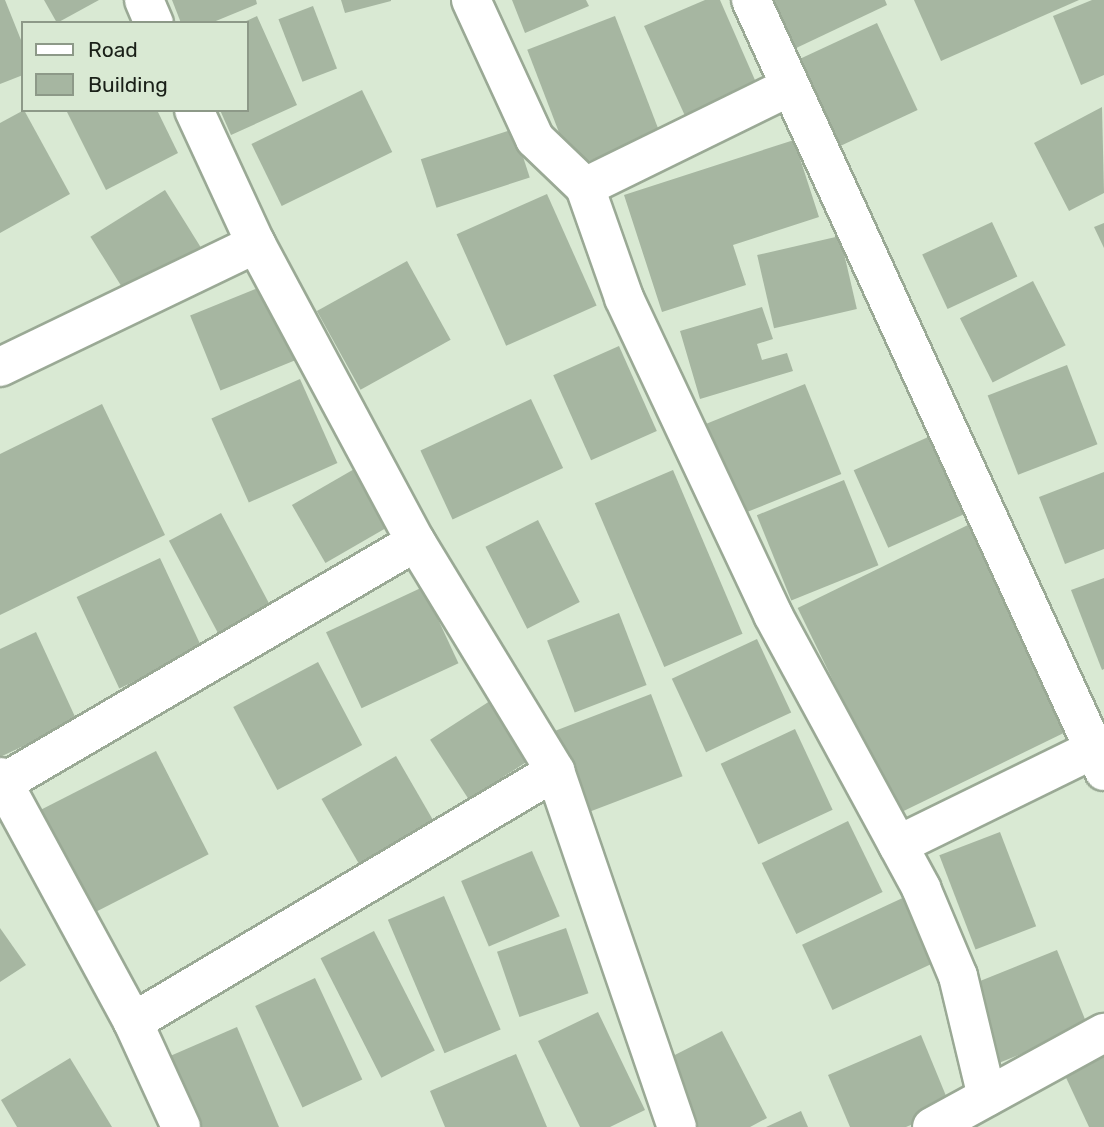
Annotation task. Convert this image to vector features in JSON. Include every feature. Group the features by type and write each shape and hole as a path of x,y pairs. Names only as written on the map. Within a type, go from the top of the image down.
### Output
{"street":[{"path":"144,0 153,21"},
{"path":"471,0 535,139 586,187 624,298 773,615 898,845 958,976 987,1097"},
{"path":"751,0 1099,760 898,845"},
{"path":"586,187 789,87"},
{"path":"195,112 256,244 416,542 555,771 673,1126"},
{"path":"0,367 256,244"},
{"path":"181,1127 133,1022 2,780 416,542"},
{"path":"133,1022 555,771"},
{"path":"932,1127 1104,1033"}],"building":[{"path":"0,0 5,0 21,40 21,76 0,84"},
{"path":"44,0 99,0 61,21 56,21"},
{"path":"172,0 256,0 257,4 216,21 180,21"},
{"path":"341,0 391,0 391,1 345,13"},
{"path":"512,0 586,0 589,6 525,33"},
{"path":"705,0 720,0 758,87 686,118 644,26"},
{"path":"768,0 885,0 887,5 792,50"},
{"path":"914,0 1079,0 941,61"},
{"path":"1092,0 1104,0 1104,75 1081,85 1053,16"},
{"path":"313,6 337,69 302,82 278,19"},
{"path":"257,16 297,105 231,135 221,112 248,112 246,21"},
{"path":"615,16 660,134 572,167 527,50"},
{"path":"877,23 918,110 828,152 787,65"},
{"path":"362,90 392,152 282,206 251,144"},
{"path":"1102,107 1104,193 1069,211 1034,143"},
{"path":"25,112 70,194 0,233 0,123"},
{"path":"67,112 158,112 178,153 106,190"},
{"path":"514,129 530,178 437,208 421,159"},
{"path":"794,140 819,217 733,245 746,285 662,312 624,195"},
{"path":"165,190 205,254 131,301 90,237"},
{"path":"547,194 597,305 506,346 457,234"},
{"path":"992,222 1017,276 948,309 922,255"},
{"path":"1104,223 1104,248 1094,227"},
{"path":"840,236 857,309 774,328 757,255"},
{"path":"407,261 451,340 361,390 317,311"},
{"path":"1033,281 1066,345 993,382 960,318"},
{"path":"268,284 298,359 220,391 190,315"},
{"path":"762,307 773,339 757,344 762,360 787,353 793,371 700,399 680,331"},
{"path":"619,346 657,431 591,460 553,375"},
{"path":"1067,365 1097,444 1018,475 988,395"},
{"path":"300,379 337,463 249,502 211,418"},
{"path":"805,384 841,474 742,514 706,424"},
{"path":"531,399 563,468 453,519 420,451"},
{"path":"102,404 165,535 0,615 0,454"},
{"path":"935,434 970,512 888,548 854,470"},
{"path":"356,468 390,526 325,563 292,505"},
{"path":"673,470 743,634 664,667 595,503"},
{"path":"1104,472 1104,549 1065,564 1039,497"},
{"path":"844,480 878,565 791,601 757,515"},
{"path":"221,513 272,609 220,637 169,541"},
{"path":"538,520 580,602 527,629 485,547"},
{"path":"972,523 1072,729 898,814 798,608"},
{"path":"160,558 203,650 119,688 77,597"},
{"path":"1104,578 1104,669 1102,670 1071,590"},
{"path":"423,587 458,663 362,708 326,632"},
{"path":"619,613 647,685 575,712 547,641"},
{"path":"36,632 77,721 0,757 0,649"},
{"path":"757,639 791,712 706,752 672,679"},
{"path":"318,662 362,745 277,790 233,707"},
{"path":"651,694 683,776 582,815 550,733"},
{"path":"493,699 532,759 469,799 430,740"},
{"path":"795,729 833,810 758,844 721,764"},
{"path":"156,751 209,854 90,915 37,811"},
{"path":"396,756 434,822 360,865 322,799"},
{"path":"848,821 883,892 796,934 762,863"},
{"path":"1000,832 1036,926 976,950 939,855"},
{"path":"532,851 560,916 489,946 461,881"},
{"path":"909,895 939,960 832,1010 802,945"},
{"path":"444,896 501,1029 445,1053 388,920"},
{"path":"0,928 26,965 0,982"},
{"path":"566,928 588,993 519,1017 497,952"},
{"path":"374,931 435,1050 381,1078 321,958"},
{"path":"1057,950 1088,1027 1000,1063 969,986"},
{"path":"315,978 362,1080 303,1107 255,1006"},
{"path":"598,1012 645,1110 610,1127 580,1127 538,1041"},
{"path":"237,1027 279,1127 181,1127 154,1063"},
{"path":"722,1031 767,1118 750,1127 697,1127 663,1061"},
{"path":"921,1035 951,1108 906,1127 850,1127 828,1075"},
{"path":"1104,1049 1104,1127 1089,1127 1062,1069"},
{"path":"516,1054 547,1127 445,1127 430,1091"},
{"path":"70,1058 112,1127 17,1127 1,1100"},
{"path":"801,1111 808,1127 766,1127"}]}
